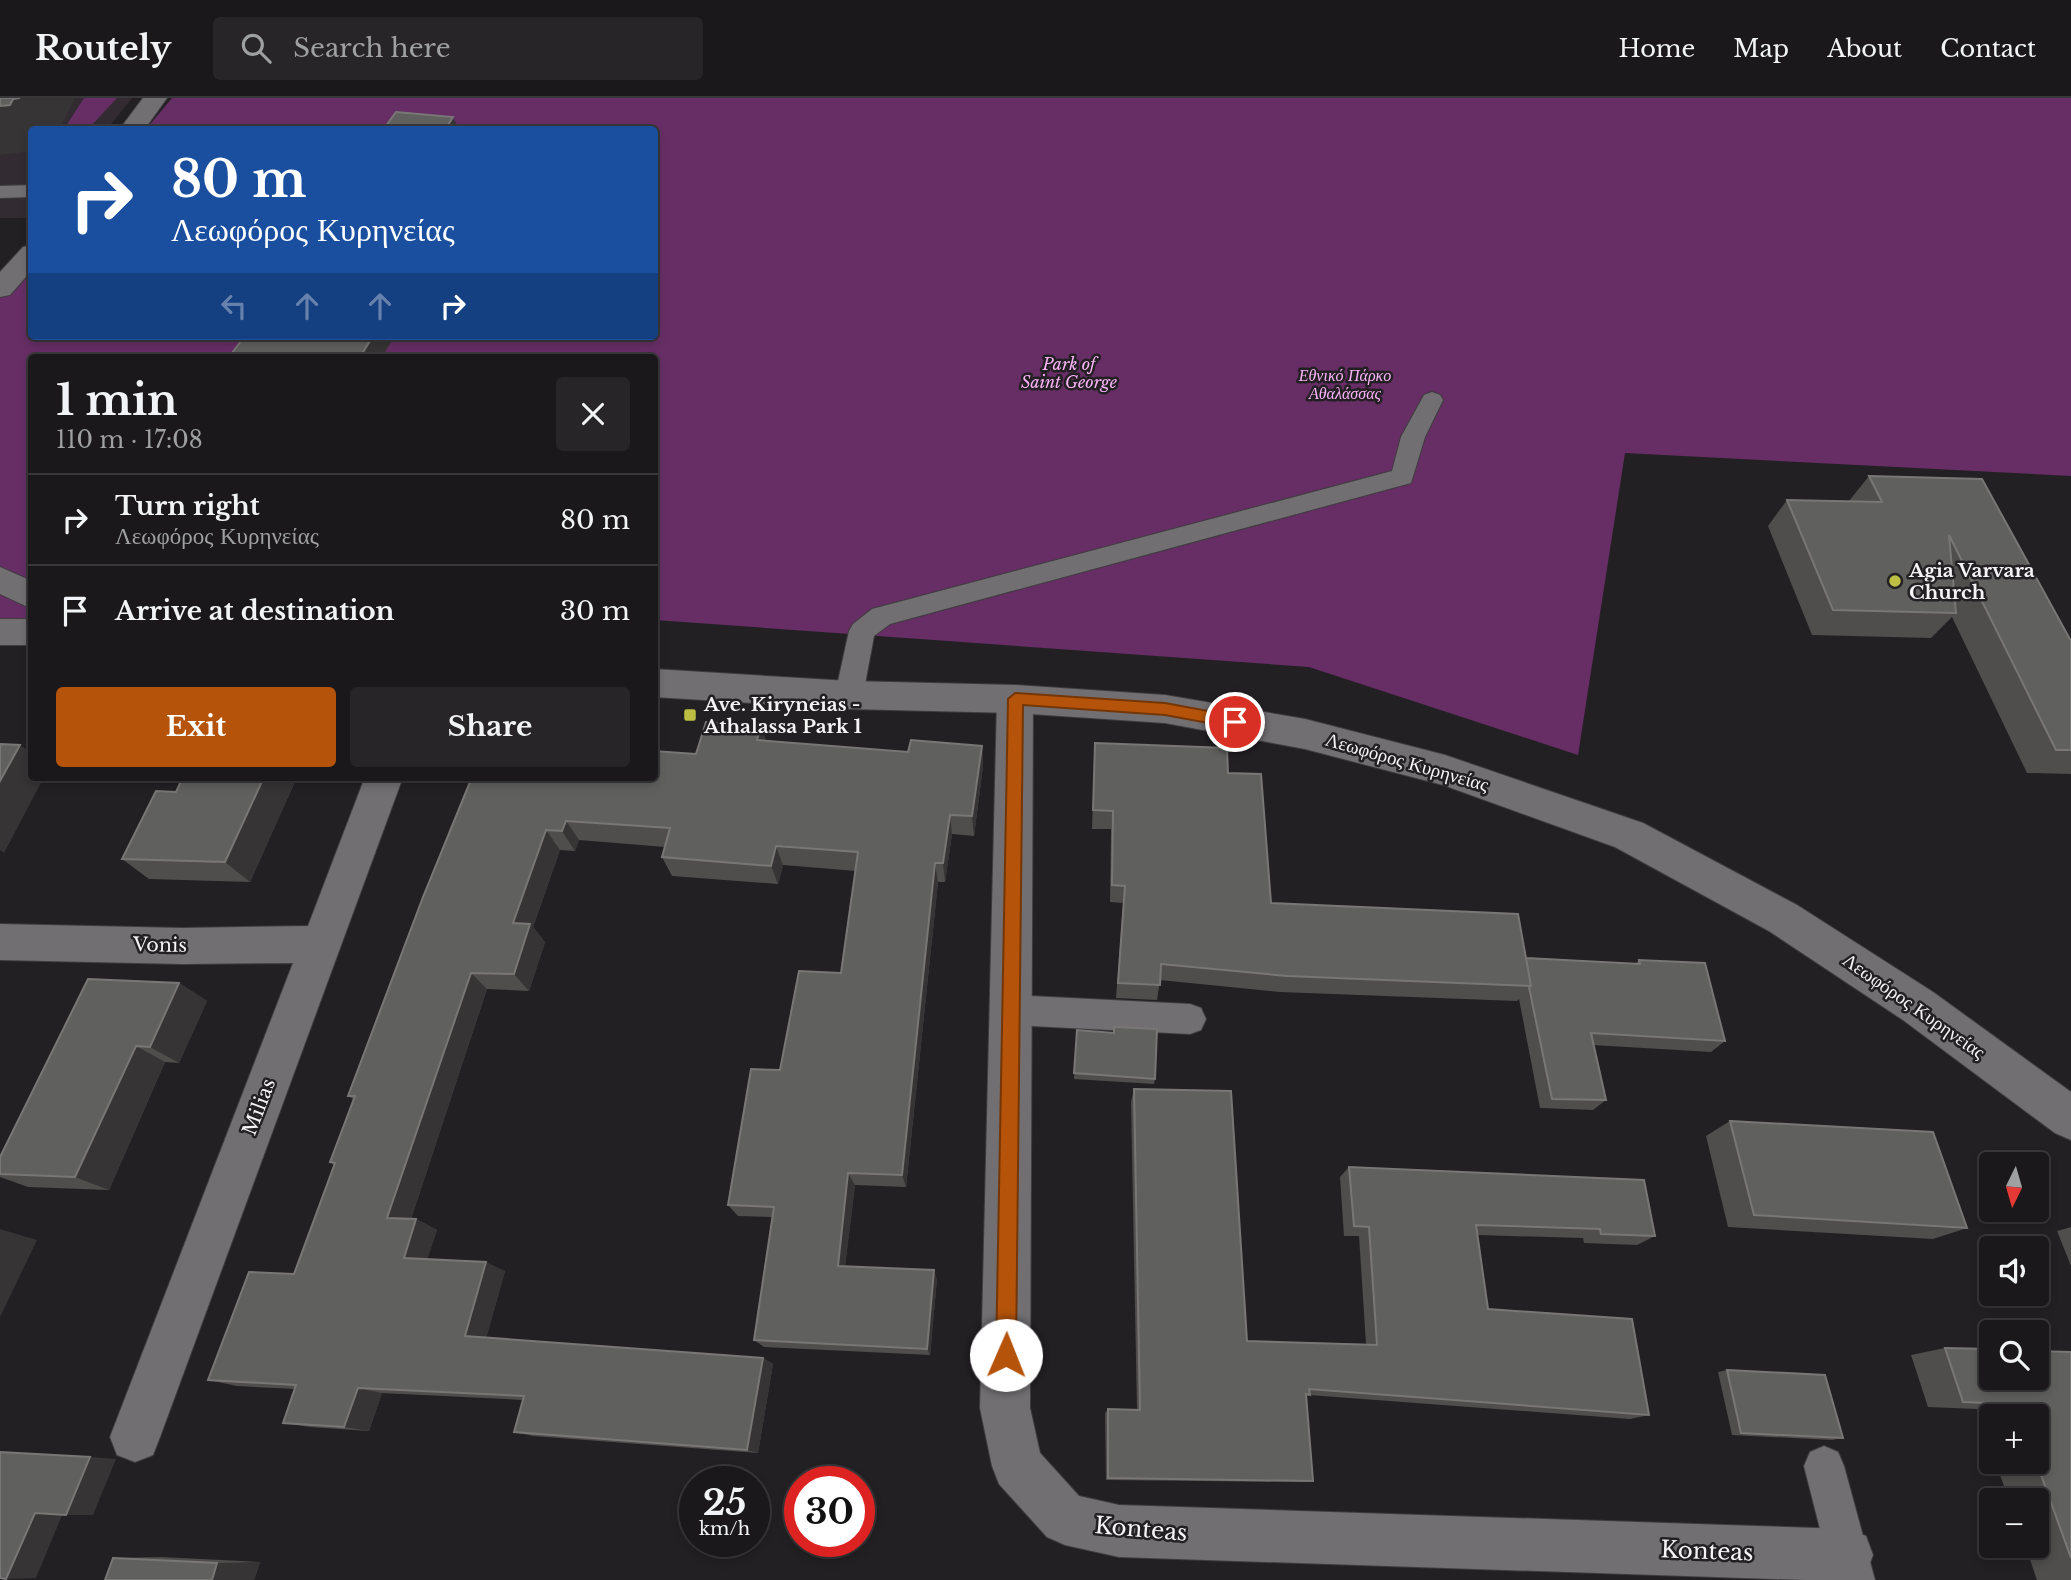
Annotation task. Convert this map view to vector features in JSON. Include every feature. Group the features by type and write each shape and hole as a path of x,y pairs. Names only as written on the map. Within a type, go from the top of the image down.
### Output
{"street":[{"path":"134,126 155,98"},
{"path":"0,289 28,258"},
{"path":"0,579 28,595"},
{"path":"0,632 28,632"},
{"name":"Λεωφόρος Κυρηνείας","path":"658,683 849,695 1015,699 1165,709 1305,734 1445,770 1629,835 1783,918 1918,1006 2071,1118"},
{"name":"Konteas","path":"1015,699 1005,1408 1017,1466 1065,1519 1119,1531 1851,1568"},
{"name":"Milias","path":"135,1437 382,781"},
{"name":"Vonis","path":"0,942 182,946 320,944"}],"lane":[{"path":"0,192 28,191"},
{"path":"849,695 862,631 881,616 1362,490 1402,477 1413,437 1432,400"},
{"path":"1011,1010 1190,1019"},
{"path":"1824,1466 1851,1568"}],"shaded area":[{"path":"0,98 132,98 109,126 28,126 28,218 0,218"}],"green space":[{"path":"84,98 117,98 91,126 66,126"},
{"name":"Εθνικό Πάρκο Αθαλάσσας","path":"172,98 2071,98 2071,476 1625,453 1578,755 1309,667 658,620 658,354 28,354 28,625 0,633 0,283 28,269 28,340 658,340 658,126 149,126"}],"building":[{"path":"0,98 20,98 13,99 10,105 0,106"},
{"path":"396,112 453,117 447,126 386,126"},
{"path":"242,340 370,341 362,354 231,354"},
{"path":"1869,476 1982,479 2071,641 2071,750 2056,750 1949,535 1956,613 1833,610 1787,500 1882,502"},
{"path":"706,722 761,726 757,740 908,752 911,740 982,746 972,816 950,815 943,863 935,863 902,1175 848,1173 838,1266 934,1270 927,1349 754,1340 774,1207 728,1205 751,1069 780,1070 799,971 841,973 858,852 776,846 771,866 662,857 670,828 566,821 562,831 546,830 513,923 530,924 514,974 471,973 387,1218 416,1219 404,1258 486,1262 465,1336 763,1358 747,1450 514,1432 524,1396 358,1388 344,1427 283,1423 296,1385 208,1380 249,1272 294,1274 335,1163 330,1162 355,1096 348,1096 423,897 470,781 658,781 658,751 696,754"},
{"path":"1095,743 1227,748 1228,773 1261,774 1271,903 1518,914 1531,986 1287,976 1161,964 1160,985 1118,983 1125,886 1112,885 1113,811 1093,810"},
{"path":"0,744 20,745 0,781"},
{"path":"181,781 262,781 225,862 122,859 156,791 176,792"},
{"path":"1526,958 1640,964 1639,960 1705,963 1725,1041 1591,1033 1606,1100 1552,1099 1529,987"},
{"path":"88,979 179,983 150,1047 136,1046 75,1177 0,1174 0,1157"},
{"path":"1114,1027 1157,1029 1155,1079 1074,1073 1077,1030 1114,1033"},
{"path":"1134,1089 1231,1091 1247,1341 1377,1345 1369,1227 1354,1226 1349,1167 1644,1180 1655,1236 1601,1234 1600,1229 1476,1225 1488,1309 1632,1319 1649,1415 1309,1389 1310,1395 1306,1394 1313,1481 1108,1478 1108,1409 1140,1410"},
{"path":"1730,1121 1933,1132 1967,1228 1754,1215"},
{"path":"1945,1348 1979,1349 1979,1390 2049,1390 2049,1351 2071,1352 2071,1558 2049,1497 2049,1488 2046,1488 2041,1474 2049,1474 2049,1404 1963,1402"},
{"path":"1727,1370 1825,1375 1843,1438 1741,1433"},
{"path":"0,1452 90,1457 66,1515 35,1513 6,1579 0,1578"},
{"path":"113,1558 217,1563 212,1580 105,1580"}],"place":[{"name":"Agia Varvara Church","path":"1895,581"},
{"name":"Ave. Kiryneias - Athalassa Park 1","path":"690,715"}],"route":[{"path":"1006,1355 1015,699 1165,709 1235,722"}],"park label":[{"name":"Park of Saint George","path":"1069,373"}]}
